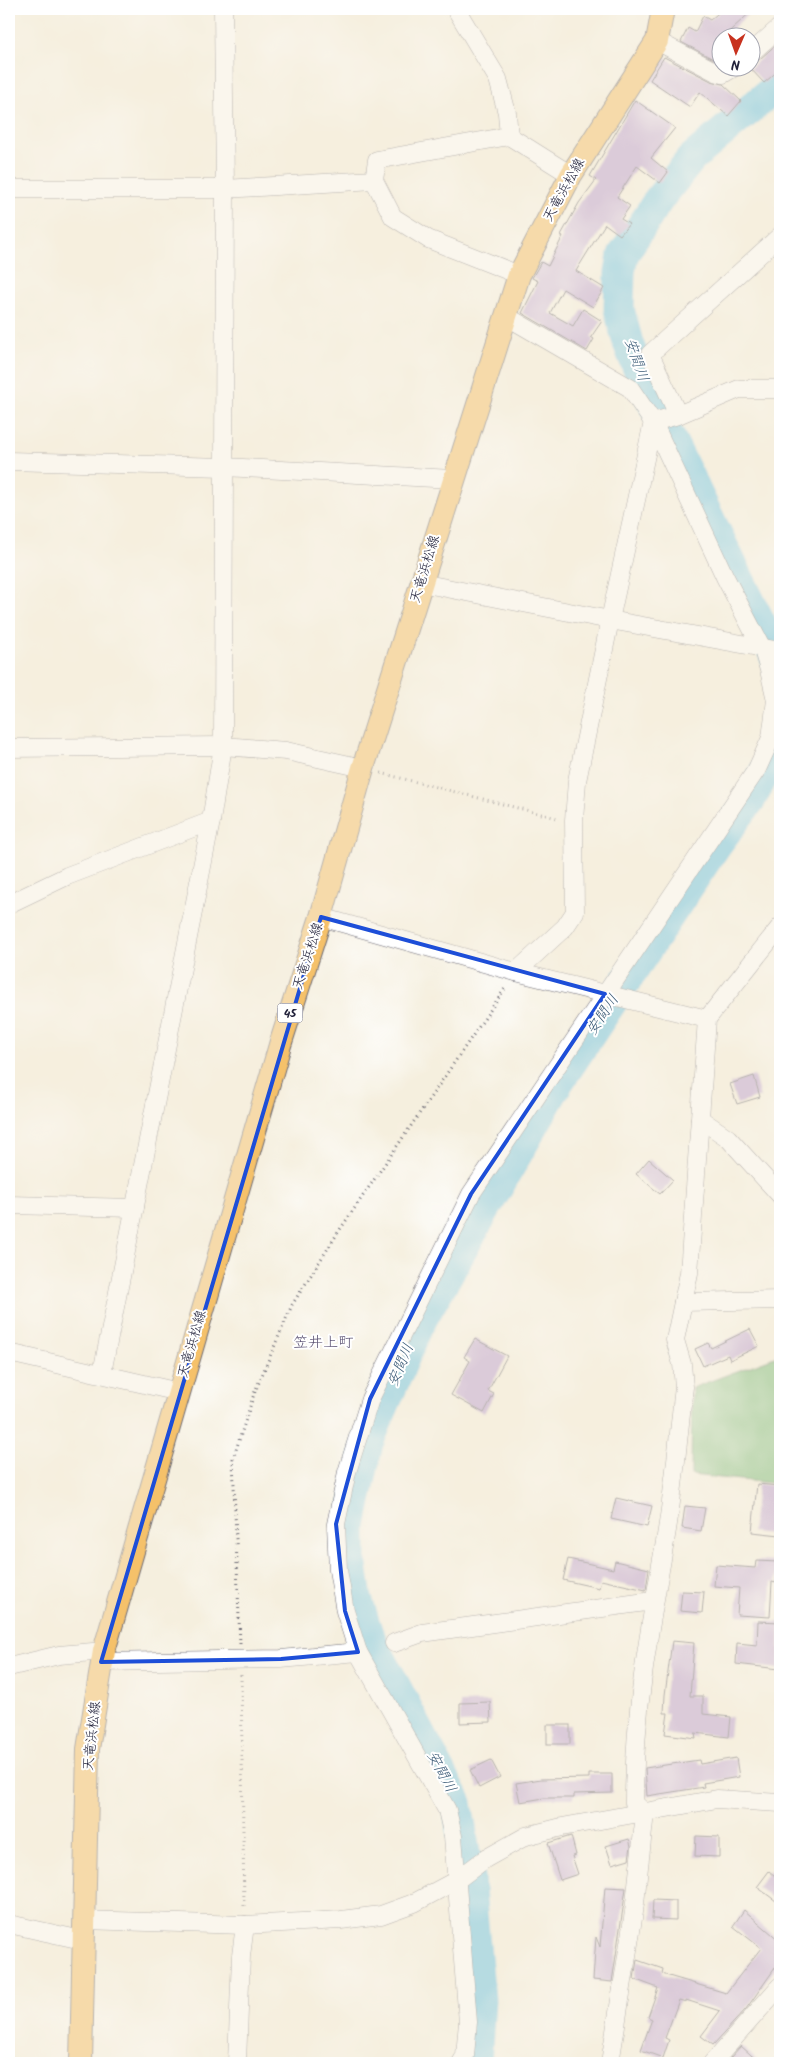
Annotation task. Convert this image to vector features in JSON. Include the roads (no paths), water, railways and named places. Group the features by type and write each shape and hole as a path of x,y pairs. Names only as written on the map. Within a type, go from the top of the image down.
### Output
{"main road":[{"name":"天竜浜松線","path":"81,2063 88,1749 102,1657 280,1045 453,479 519,275 571,175 657,41 663,9"}],"street":[{"path":"102,1373 212,821 223,746 225,189 223,9"},
{"path":"456,9 498,79 508,113 509,136"},
{"path":"762,43 780,27"},
{"path":"657,41 712,70"},
{"path":"519,275 428,239 393,217 374,180 377,160 509,136 571,175"},
{"path":"9,189 225,189 374,180"},
{"path":"461,2063 465,2056 468,2022 453,1836 446,1810 358,1652 345,1611 338,1570 336,1524 347,1472 370,1399 471,1194 612,996 761,761 771,738 776,700 769,650 725,577 663,419 650,354 780,236"},
{"path":"506,316 630,388 663,419"},
{"path":"663,419 739,389 780,389"},
{"path":"516,972 565,927 574,912 574,822 577,781 610,620 663,419"},
{"path":"9,461 224,467 453,479"},
{"path":"421,583 769,650"},
{"path":"9,748 223,746 286,751 364,768"},
{"path":"9,904 67,876 212,821"},
{"path":"320,917 516,972 707,1019"},
{"path":"645,1813 634,1803 634,1760 640,1685 653,1601 665,1541 684,1387 682,1364 675,1340 689,1273 707,1019 780,927"},
{"path":"700,1119 728,1138 780,1195"},
{"path":"9,1205 136,1208"},
{"path":"682,1302 780,1300"},
{"path":"9,1353 178,1392"},
{"path":"394,1643 422,1633 653,1601"},
{"path":"9,1667 59,1655 281,1659 358,1652"},
{"path":"9,1924 83,1930 244,1925 341,1920 381,1915 414,1903 458,1880 485,1859 526,1836 562,1827 717,1799 780,1803"},
{"path":"610,2063 634,1912 645,1813"},
{"path":"237,2063 244,1925"},
{"path":"712,2063 780,1986"}],"waterway":[{"name":"安間川","path":"780,84 692,158 659,199 623,255 620,272 619,309 628,343 645,387 767,636 780,670"},
{"name":"安間川","path":"476,2063 480,2000 469,1879 457,1803 368,1634 357,1599 351,1559 351,1526 368,1443 418,1326 558,1083 717,844 751,799 780,740"}],"district":[{"name":"笠井上町","path":"323,1343"}]}
